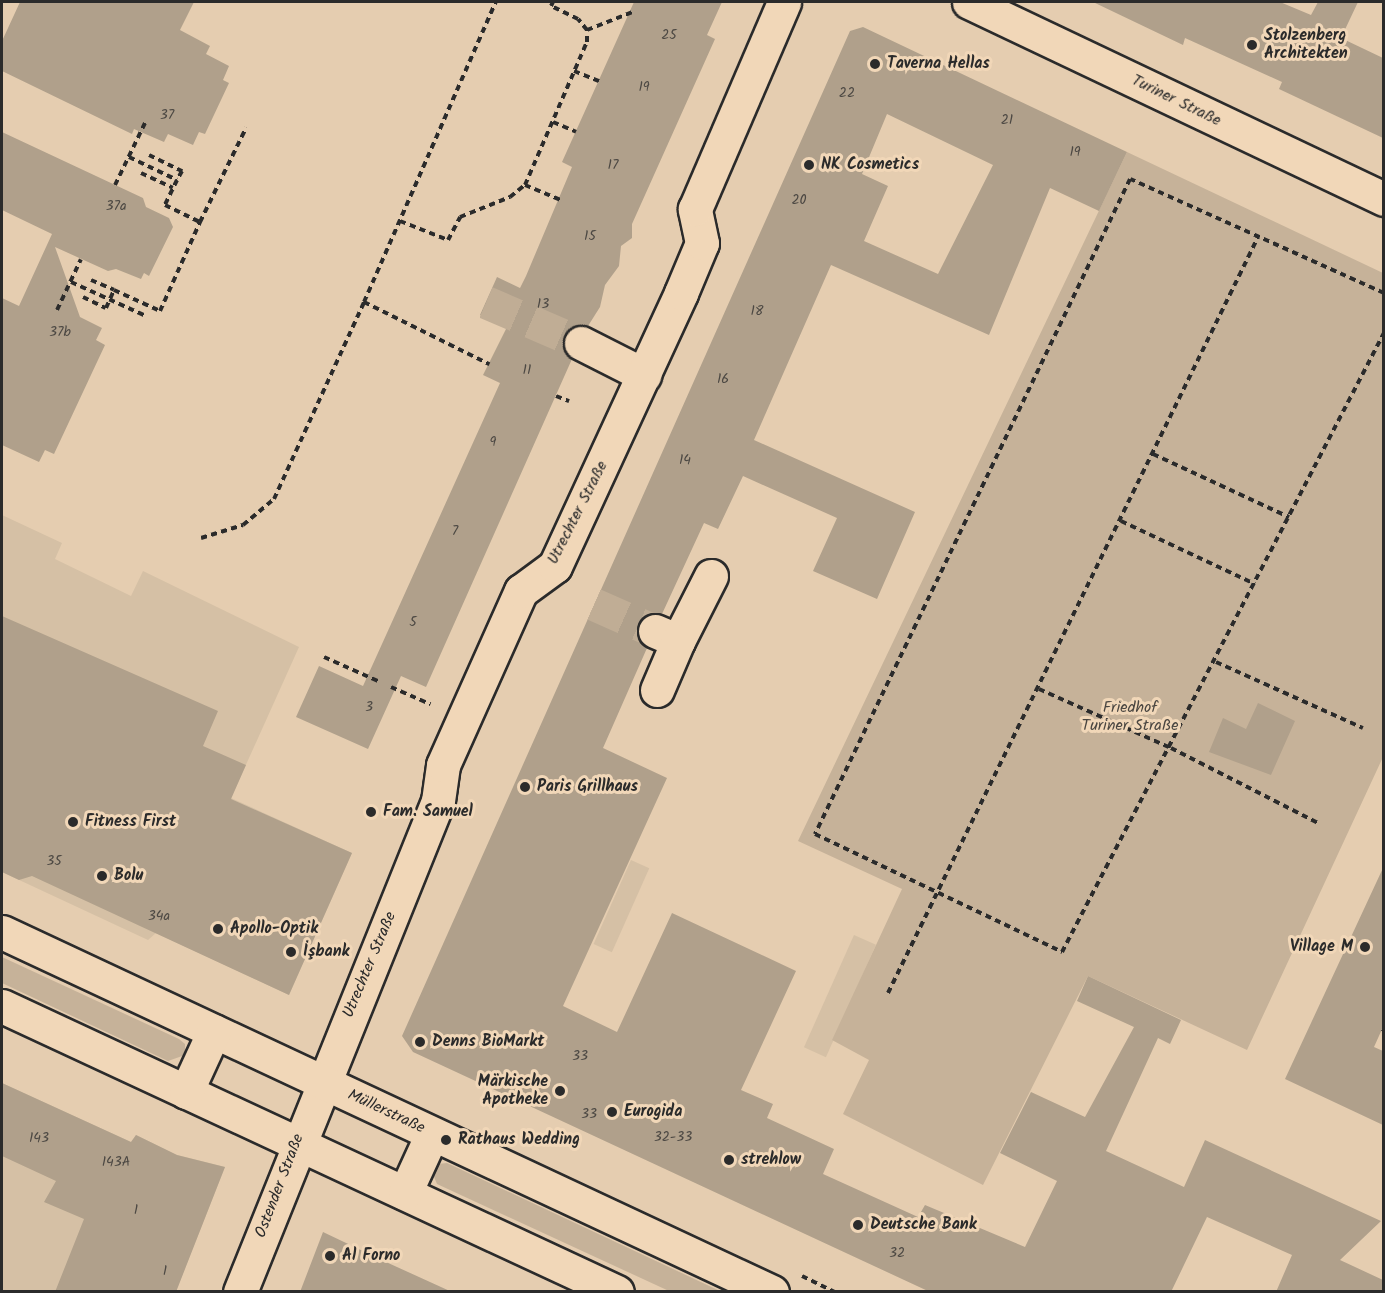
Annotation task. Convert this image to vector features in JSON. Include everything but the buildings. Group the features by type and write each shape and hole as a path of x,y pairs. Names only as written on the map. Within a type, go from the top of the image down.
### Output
{"street":[{"name":"Utrechter Straße","path":"322,1082 438,801 443,765 521,591 555,566 644,375 702,243 695,209 784,2"},
{"name":"Turiner Straße","path":"969,2 1383,199"},
{"path":"581,343 644,375"},
{"path":"657,690 666,636 711,576"},
{"name":"Müllerstraße","path":"2,932 772,1292"},
{"path":"2,1006 617,1292"},
{"path":"186,1092 214,1031"},
{"name":"Ostender Straße","path":"240,1292 322,1082"},
{"path":"405,1193 432,1134"}],"path":[{"path":"201,538 243,525 274,499 364,302 496,2"},
{"path":"553,2 551,6 578,19 587,30"},
{"path":"587,30 635,11"},
{"path":"400,221 448,240 460,217 510,197 525,185 574,71 587,30"},
{"path":"574,71 599,81"},
{"path":"553,122 576,132"},
{"path":"115,185 145,123"},
{"path":"91,280 160,311 246,128"},
{"path":"149,155 182,171 165,205 200,222"},
{"path":"129,158 177,180"},
{"path":"141,173 173,188"},
{"path":"1383,293 1130,179 815,834 1062,952 1171,748 1383,333"},
{"path":"525,185 563,201"},
{"path":"888,993 939,895 1258,237"},
{"path":"57,310 81,259"},
{"path":"70,282 146,316"},
{"path":"83,297 106,308 114,290"},
{"path":"364,302 489,364"},
{"path":"556,396 569,402"},
{"path":"1153,454 1289,517"},
{"path":"1121,521 1255,584"},
{"path":"324,657 378,681"},
{"path":"1215,662 1363,728"},
{"path":"392,687 430,704"},
{"path":"1039,689 1171,748 1317,823"}],"shaded area":[{"path":"2,515 62,543 55,559 131,596 143,571 299,647 231,798 352,853 289,995 156,933 148,940 2,872"},
{"path":"631,860 649,868 612,952 594,944"},
{"path":"854,935 876,945 826,1057 804,1047"},
{"path":"2,1083 131,1142 136,1135 177,1155 225,1167 176,1291 2,1292"}],"green space":[{"name":"Friedhof Turiner Straße","path":"1127,152 1383,273 1383,757 1247,1050 1088,976 983,1185 843,1114 869,1060 832,1040 902,889 798,841"},
{"path":"2,957 179,1039 185,1044 185,1055 168,1061 2,983"},
{"path":"447,1163 720,1291 669,1291 437,1184 432,1172 438,1164"}],"tunnel":[{"path":"486,302 581,343"},
{"path":"594,604 655,631"}],"place":[{"name":"Stolzenberg Architekten","path":"1252,45"},
{"name":"Taverna Hellas","path":"875,64"},
{"name":"NK Cosmetics","path":"809,165"},
{"name":"Paris Grillhaus","path":"525,787"},
{"name":"Fam. Samuel","path":"371,812"},
{"name":"Fitness First","path":"73,822"},
{"name":"Bolu","path":"102,876"},
{"name":"Apollo-Optik","path":"218,929"},
{"name":"Village M","path":"1365,947"},
{"name":"İşbank","path":"291,952"},
{"name":"Denns BioMarkt","path":"420,1042"},
{"name":"Märkische Apotheke","path":"560,1091"},
{"name":"Eurogida","path":"612,1112"},
{"name":"Rathaus Wedding","path":"446,1140"},
{"name":"strehlow","path":"729,1160"},
{"name":"Deutsche Bank","path":"858,1225"},
{"name":"Al Forno","path":"330,1256"}]}
